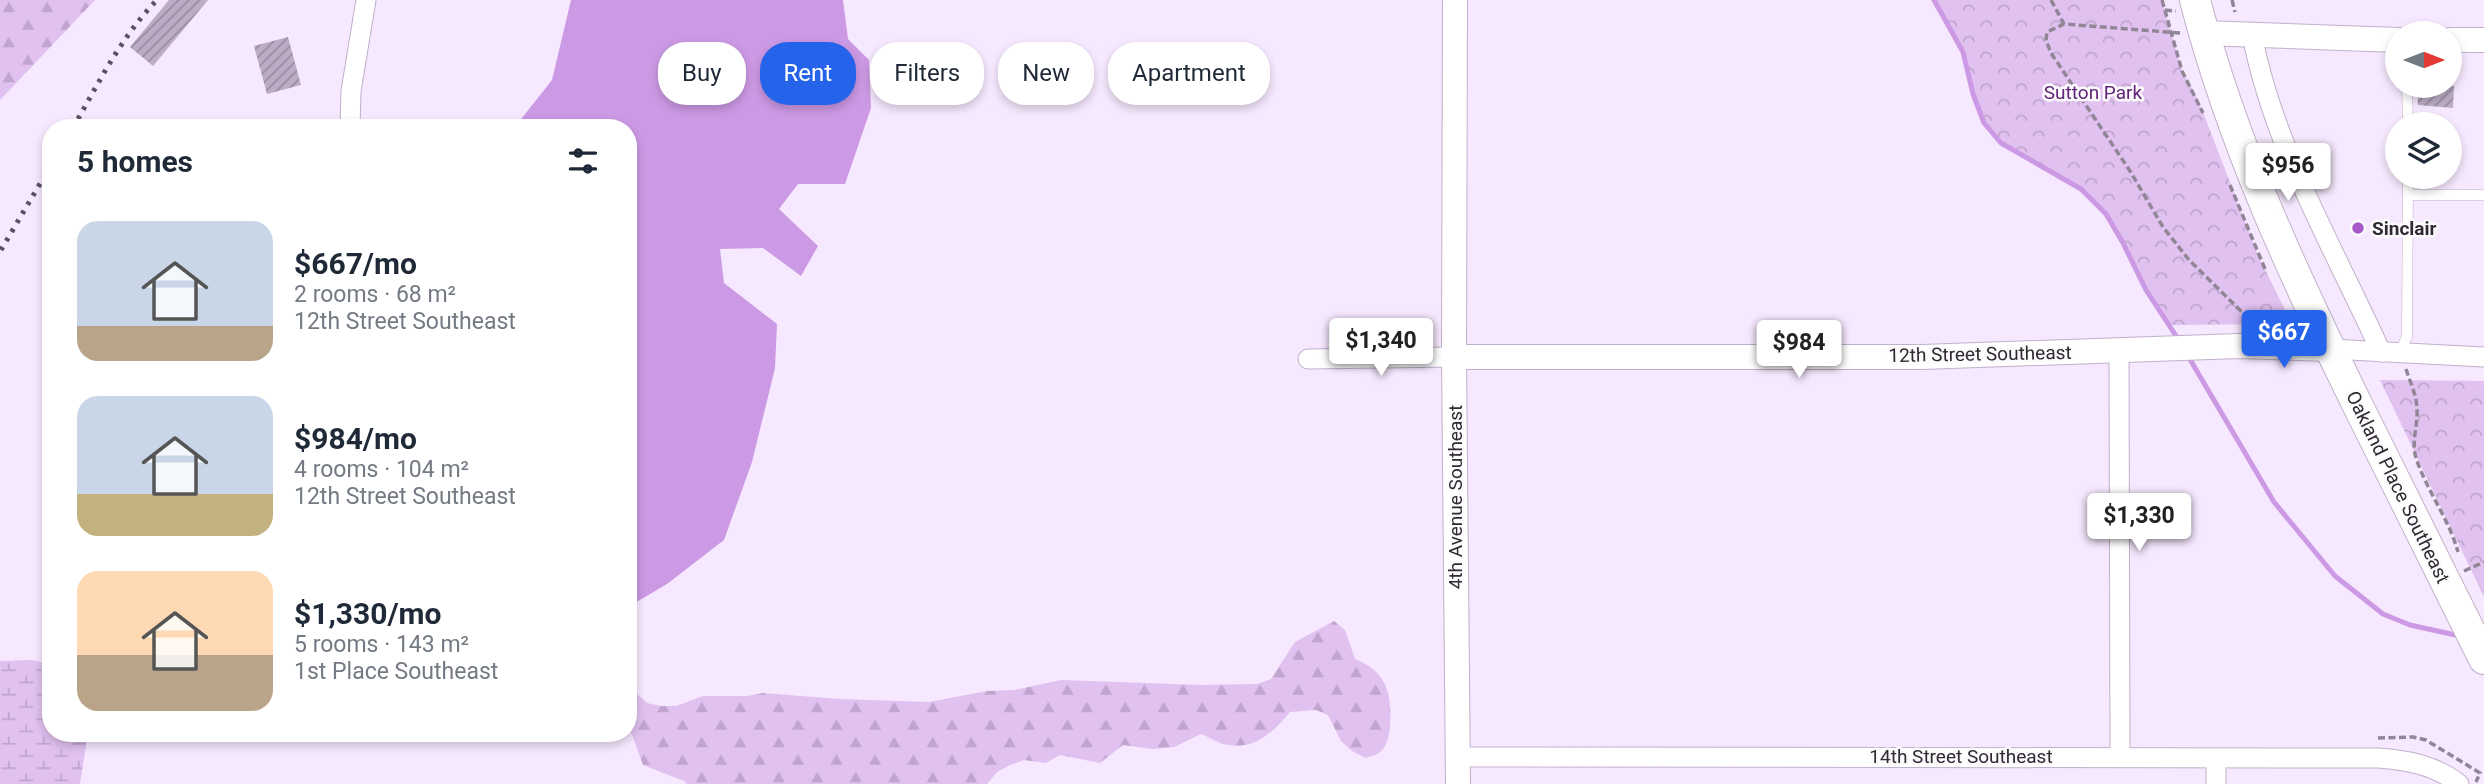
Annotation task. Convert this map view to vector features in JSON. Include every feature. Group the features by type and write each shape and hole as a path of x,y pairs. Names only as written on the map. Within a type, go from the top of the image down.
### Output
{"main road":[{"name":"Oakland Place Southeast","path":"2195,0 2216,76 2254,180 2330,349 2455,568 2484,659"}],"street":[{"path":"350,119 351,91 366,0"},
{"name":"4th Avenue Southeast","path":"1455,0 1454,357 1458,784"},
{"path":"2203,33 2385,40"},
{"path":"2252,35 2271,109 2286,148 2391,352"},
{"path":"2462,40 2484,40"},
{"name":"12th Street Southeast","path":"1308,359 1922,357 2131,350 2247,338 2330,349 2484,357"},
{"path":"2120,756 2131,350"},
{"name":"14th Street Southeast","path":"1457,757 2120,756 2399,759 2421,764 2459,784"},
{"path":"2216,758 2216,784"}],"lane":[{"path":"2391,352 2407,336 2408,189"},
{"path":"2408,195 2484,195"}],"path":[{"path":"2051,0 2064,24"},
{"path":"2162,0 2170,32"},
{"path":"2232,0 2235,12"},
{"path":"2203,33 2064,24 2048,32 2046,40 2051,53 2130,171 2163,227 2189,260 2247,317 2247,338"},
{"path":"2391,352 2416,398 2418,413 2413,441 2417,459 2453,532 2455,568 2484,562"}],"green space":[{"path":"0,0 95,0 0,100"},
{"name":"Sutton Park","path":"1934,0 2162,0 2182,71 2199,102 2258,255 2292,324 2169,325 2146,289 2106,214 2081,189 2001,143 1984,123 1973,94 1963,52"},
{"path":"2380,380 2484,381 2484,597"},
{"path":"1334,621 1345,630 1355,659 1366,664 1381,677 1388,694 1389,736 1380,752 1366,758 1352,751 1341,741 1328,715 1316,710 1290,712 1271,732 1247,745 1225,744 1201,734 1174,747 1152,749 1123,745 1100,763 1060,755 1046,763 1024,760 997,772 987,784 687,784 643,765 635,742 637,742 637,694 647,703 661,706 676,706 703,696 748,696 763,693 929,702 987,691 1015,690 1061,680 1201,685 1257,684 1271,679 1295,642"},
{"path":"32,660 42,663 42,742 87,742 80,784 0,784 0,661"}],"shaded area":[{"path":"571,0 843,0 848,39 851,42 760,42 760,105 856,105 856,47 869,60 871,108 845,184 798,184 779,209 818,246 801,276 763,248 720,249 724,283 777,324 775,368 752,462 724,540 667,584 637,602 637,119 521,119 552,80"}],"building":[{"path":"169,0 208,0 153,66 130,47"},
{"path":"288,37 301,85 267,94 254,46"},
{"path":"2418,98 2453,98 2453,108 2418,105"}],"waterway":[{"path":"1934,0 1963,52 1973,94 1984,123 2001,143 2081,189 2106,214 2146,290 2180,342"},
{"path":"2188,356 2274,502 2335,576 2383,614 2410,625 2460,636"}],"railway":[{"path":"78,119 121,45 157,0"},
{"path":"1,250 42,180"}],"place":[{"name":"Sinclair","path":"2358,228"}]}
